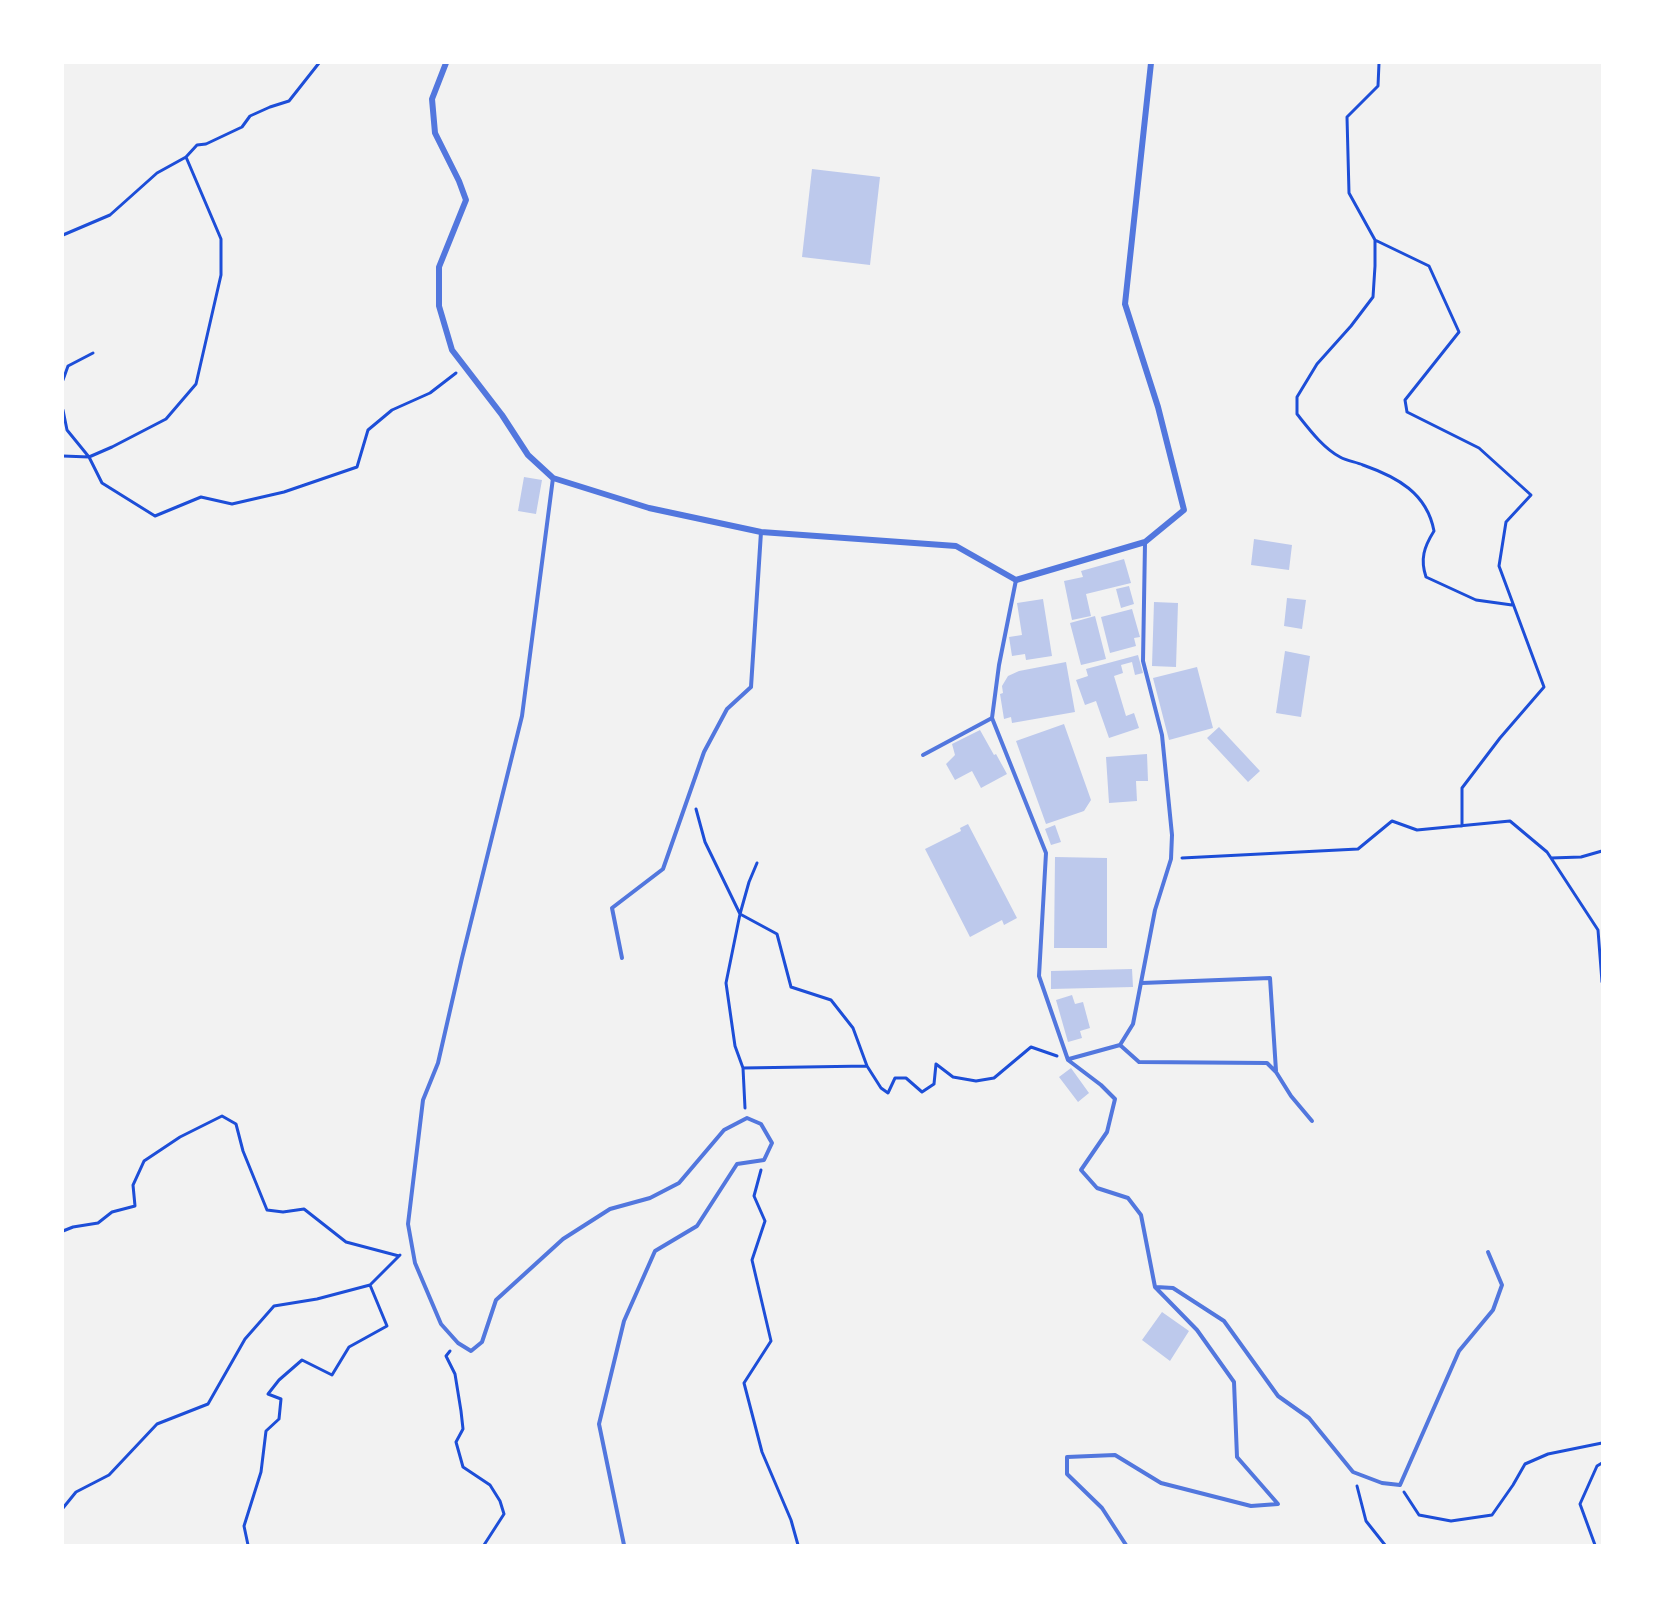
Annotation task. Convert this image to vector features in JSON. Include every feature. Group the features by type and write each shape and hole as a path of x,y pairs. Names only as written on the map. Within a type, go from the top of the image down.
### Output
{"street":[{"path":"446,63 432,99 435,133 459,181 465,200 439,267 439,306 452,350 502,415 528,455 553,478 649,508 760,532 956,546 1016,580 1145,542 1184,510 1158,407 1125,304 1151,63"}],"lane":[{"path":"553,478 522,716 438,1063 423,1100 408,1224 415,1263 441,1324 458,1343 471,1351 482,1342 496,1300 563,1239 610,1209 650,1198 679,1183 724,1130 747,1118 760,1124 772,1143 764,1160 737,1164 697,1226 655,1251 624,1321 599,1424 624,1545"},
{"path":"622,958 612,908 663,869 704,753 727,710 751,687 760,532"},
{"path":"1068,1060 1120,1045 1132,1024 1155,910 1171,858 1172,835 1162,735 1143,661 1145,542"},
{"path":"1016,580 999,665 992,718 1046,853 1039,976 1068,1060 1101,1084 1115,1099 1107,1132 1081,1170 1097,1188 1128,1198 1141,1215 1155,1287 1197,1330 1234,1382 1237,1457 1278,1504 1251,1506 1161,1483 1115,1455 1067,1457 1067,1474 1102,1508 1126,1545"},
{"path":"923,755 992,718"},
{"path":"1142,983 1270,978 1276,1072"},
{"path":"1120,1045 1140,1062 1267,1063 1312,1121"},
{"path":"1155,1287 1173,1288 1224,1322 1278,1396 1310,1418 1353,1472 1382,1483 1400,1485 1459,1351 1493,1310 1502,1285 1488,1252"}],"path":[{"path":"63,235 110,215 157,173 186,157 198,145 206,144 242,127 250,116 270,106 289,101 319,63"},
{"path":"1378,63 1378,86 1347,117 1349,193 1375,240 1376,266 1373,297 1317,364 1297,397 1297,414 1314,435 1340,458 1393,477 1419,496 1431,517 1434,531 1425,546 1422,566 1426,577 1476,600 1513,605"},
{"path":"63,456 89,457 166,418 196,384 221,275 220,238 186,157"},
{"path":"1375,240 1429,266 1459,332 1404,400 1407,412 1479,448 1531,495 1506,522 1499,566 1544,687 1500,738 1462,788 1462,826"},
{"path":"63,380 68,366 93,353"},
{"path":"63,410 67,430 89,457 102,483 156,516 201,497 232,504 284,492 357,467 368,430 392,410 430,393 464,366"},
{"path":"692,790 705,842 740,914 777,934 791,987 831,1000 853,1028 867,1066 880,1088 888,1093 895,1078 906,1078 922,1092 934,1084 936,1064 953,1077 976,1082 994,1078 1031,1047 1068,1060"},
{"path":"1171,858 1358,849 1392,821 1417,830 1510,821 1547,852 1598,930 1602,982"},
{"path":"1551,858 1581,857 1602,851"},
{"path":"747,1118 743,1101 742,1068 735,1046 726,983 740,914 758,863"},
{"path":"742,1068 867,1066"},
{"path":"63,1232 74,1227 98,1223 112,1212 135,1206 133,1185 144,1161 180,1137 222,1116 236,1124 243,1151 267,1210 283,1212 304,1209 346,1242 399,1256"},
{"path":"764,1160 754,1196 765,1221 752,1260 771,1341 744,1383 762,1452 791,1520 798,1545"},
{"path":"63,1508 76,1491 109,1474 157,1424 208,1404 245,1339 274,1306 317,1299 370,1285 412,1242"},
{"path":"248,1545 244,1526 261,1472 266,1431 279,1419 281,1399 268,1394 279,1380 302,1360 332,1375 349,1347 387,1326 370,1285"},
{"path":"458,1343 446,1356 455,1374 461,1410 463,1429 456,1442 464,1467 490,1485 500,1501 504,1514 484,1545"},
{"path":"1400,1485 1419,1515 1451,1521 1492,1515 1525,1464 1548,1454 1602,1443"},
{"path":"1595,1545 1580,1504 1597,1466 1602,1463"},
{"path":"1353,1472 1366,1521 1385,1545"}],"building":[{"path":"812,169 880,177 870,265 802,257"},
{"path":"524,477 542,480 536,514 518,511"},
{"path":"1254,539 1292,545 1289,570 1251,565"},
{"path":"1124,559 1131,583 1086,594 1091,616 1072,620 1064,581 1083,577 1081,571"},
{"path":"1129,586 1134,604 1121,608 1116,589"},
{"path":"1287,598 1306,600 1302,629 1284,626"},
{"path":"1043,599 1052,656 1026,660 1025,654 1012,656 1009,637 1022,635 1017,603"},
{"path":"1154,602 1178,603 1176,667 1152,666"},
{"path":"1132,609 1140,637 1134,638 1136,646 1110,653 1101,617"},
{"path":"1095,616 1106,659 1081,665 1070,623"},
{"path":"1285,651 1310,656 1301,717 1276,713"},
{"path":"1138,655 1143,673 1135,675 1132,662 1121,665 1123,673 1114,676 1126,716 1134,713 1139,728 1109,738 1096,701 1085,705 1076,680 1088,676 1086,669"},
{"path":"1066,662 1075,712 1012,723 1011,717 1004,719 1000,694 1003,693 1002,686 1008,676 1019,671"},
{"path":"1197,667 1213,728 1169,740 1153,678"},
{"path":"1064,724 1091,800 1084,811 1046,824 1016,741"},
{"path":"1219,727 1260,771 1248,782 1207,738"},
{"path":"980,730 1007,774 981,788 972,771 955,780 946,764 955,755 952,744"},
{"path":"1147,754 1148,781 1136,781 1137,801 1109,803 1106,757"},
{"path":"968,824 1017,918 1004,925 1002,920 970,937 925,849 961,831 960,828"},
{"path":"1055,825 1061,842 1051,845 1045,829"},
{"path":"1055,857 1107,858 1107,948 1054,948"},
{"path":"1132,969 1133,987 1051,989 1051,971"},
{"path":"1072,995 1075,1004 1083,1002 1090,1028 1080,1031 1082,1038 1068,1042 1056,1000"},
{"path":"1071,1068 1089,1093 1078,1102 1059,1077"},
{"path":"1162,1312 1189,1331 1170,1361 1142,1340"}]}
